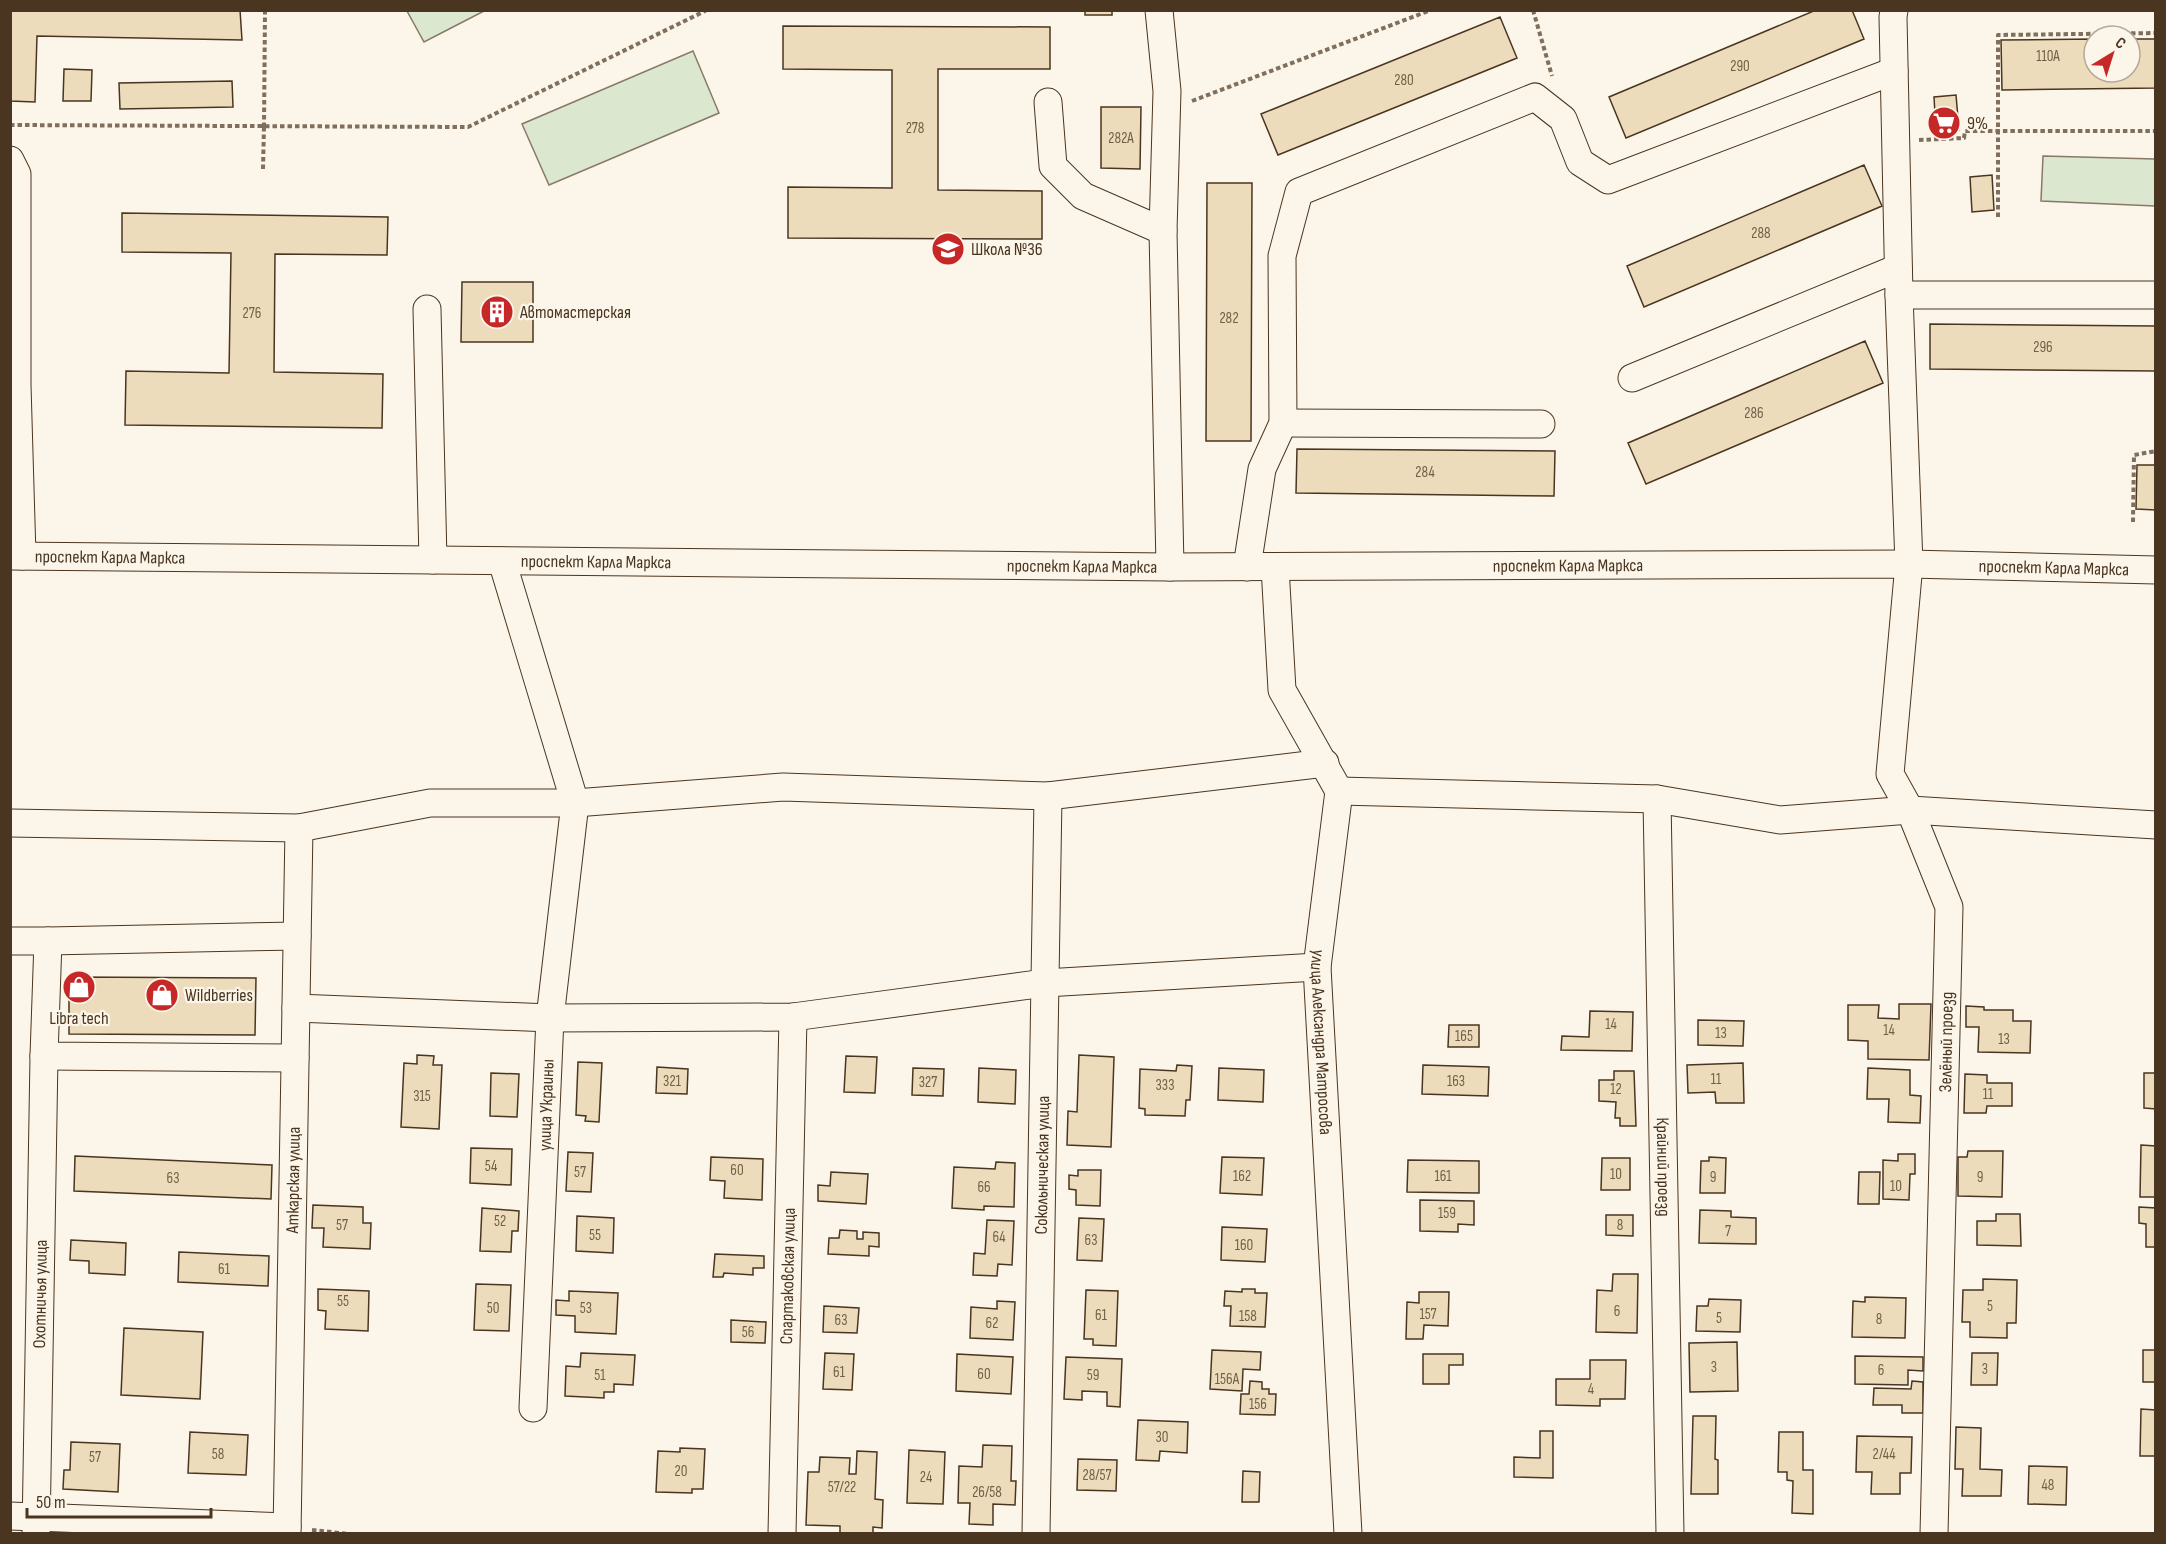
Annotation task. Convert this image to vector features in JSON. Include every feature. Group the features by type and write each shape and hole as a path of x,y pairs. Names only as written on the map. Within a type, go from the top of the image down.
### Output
{"street":[{"path":"1159,10 1167,91 1163,231 1170,567"},
{"name":"Зелёный проезд","path":"1894,10 1898,268 1909,564 1890,774 1910,810 1949,907 1934,1533"},
{"path":"1247,567 1262,469 1283,423 1282,256 1299,192 1535,97 1563,119 1580,162 1608,180 1894,71"},
{"path":"1048,102 1053,165 1083,196 1163,231"},
{"path":"13,170 16,556"},
{"path":"1632,378 1898,268"},
{"path":"1899,295 2156,295"},
{"path":"427,309 432,560"},
{"path":"1283,423 1541,424"},
{"name":"проспект Карла Маркса","path":"16,556 1170,567 1909,564 2156,570"},
{"path":"502,561 575,803"},
{"path":"1275,567 1282,690 1339,791 1657,799 1780,820 1910,810 2156,825"},
{"path":"10,823 299,828 430,803 575,803 783,787 1048,796 1324,763"},
{"name":"улица Александра Матросова","path":"1339,791 1317,967 1348,1533"},
{"name":"Сокольническая улица","path":"1036,1533 1048,796"},
{"name":"Крайний проезд","path":"1657,799 1670,1533"},
{"name":"улица Украины","path":"533,1408 550,1018 575,803"},
{"name":"Аткарская улица","path":"287,1530 299,828"},
{"path":"10,940 297,936"},
{"name":"Охотничья улица","path":"28,1522 48,941"},
{"path":"296,1008 550,1018 793,1017 1045,983 1317,967"},
{"name":"Спартаковская улица","path":"782,1533 793,1017"},
{"path":"44,1056 295,1058"},
{"path":"28,1522 287,1530"}],"path":[{"path":"262,169 265,10"},
{"path":"10,125 468,127 707,10"},
{"path":"1166,111 1431,10"},
{"path":"1533,10 1563,119"},
{"path":"1998,217 1998,35 2156,33"},
{"path":"1895,141 1964,138 1965,131 2156,131"},
{"path":"2133,522 2134,455 2156,451"},
{"path":"287,1530 349,1533"}],"green space":[{"path":"407,11 484,11 424,42"},
{"path":"693,51 719,113 549,185 522,124"},
{"path":"2043,156 2155,159 2155,206 2041,201"}],"building":[{"path":"10,10 240,10 242,40 37,36 35,102 10,101"},
{"path":"1085,10 1112,10 1112,15 1085,15"},
{"path":"1816,10 1852,10 1864,39 1626,138 1609,97"},
{"path":"1500,17 1517,58 1278,155 1261,114"},
{"path":"783,26 1050,27 1050,69 938,69 938,190 1042,191 1042,239 788,238 788,187 892,188 892,70 783,69"},
{"path":"2082,39 2082,84 2142,84 2142,39 2156,39 2156,88 2002,90 2001,40"},
{"path":"64,69 92,70 91,101 63,101"},
{"path":"232,81 233,107 120,109 119,83"},
{"path":"1956,95 1959,130 1936,132 1934,97"},
{"path":"1101,107 1141,107 1140,169 1101,168"},
{"path":"1864,165 1882,206 1644,307 1627,266"},
{"path":"1992,175 1994,210 1972,212 1970,177"},
{"path":"1207,183 1252,183 1251,441 1206,441"},
{"path":"122,213 388,217 387,255 275,254 274,372 383,374 382,428 125,425 126,371 229,373 231,253 122,252"},
{"name":"Автомастерская","path":"462,282 533,282 533,342 461,342"},
{"path":"1930,324 2156,326 2156,371 1930,369"},
{"path":"1865,341 1883,383 1646,484 1628,443"},
{"path":"1297,449 1555,451 1554,496 1296,493"},
{"path":"2137,465 2156,465 2156,510 2136,509"},
{"path":"69,977 256,978 255,1035 69,1034"},
{"path":"1899,1004 1931,1004 1929,1060 1868,1059 1868,1041 1848,1040 1848,1005 1879,1005 1878,1018 1899,1019"},
{"path":"1966,1006 1984,1007 1984,1010 2013,1010 2013,1021 2031,1021 2030,1053 1978,1052 1979,1027 1966,1027"},
{"path":"1590,1011 1633,1012 1632,1051 1561,1050 1562,1036 1589,1037"},
{"path":"1698,1020 1744,1021 1743,1046 1698,1045"},
{"path":"1449,1025 1479,1025 1479,1047 1448,1047"},
{"path":"417,1055 434,1056 433,1065 442,1065 439,1129 401,1127 404,1063 417,1064"},
{"path":"1079,1055 1114,1057 1111,1147 1067,1145 1068,1111 1077,1112"},
{"path":"846,1056 877,1057 875,1093 844,1092"},
{"path":"578,1062 602,1063 599,1122 585,1121 586,1116 576,1115"},
{"path":"1743,1063 1744,1103 1716,1103 1715,1092 1688,1093 1687,1065"},
{"path":"1177,1065 1192,1066 1190,1100 1186,1100 1185,1116 1145,1115 1145,1109 1139,1108 1140,1069 1176,1071"},
{"path":"1423,1065 1489,1067 1488,1096 1422,1094"},
{"path":"657,1067 688,1069 687,1094 656,1093"},
{"path":"913,1068 944,1069 943,1096 912,1095"},
{"path":"979,1068 1016,1070 1015,1104 978,1102"},
{"path":"1219,1068 1264,1070 1263,1102 1218,1100"},
{"path":"1868,1068 1910,1070 1910,1095 1921,1096 1920,1123 1888,1122 1889,1099 1867,1099"},
{"path":"1614,1071 1634,1071 1636,1126 1620,1126 1620,1118 1615,1118 1616,1102 1599,1101 1599,1080 1614,1080"},
{"path":"491,1073 519,1074 517,1117 490,1116"},
{"path":"2144,1073 2156,1073 2156,1109 2144,1108"},
{"path":"1965,1074 1987,1075 1987,1083 2012,1083 2012,1106 1987,1106 1986,1113 1964,1113"},
{"path":"2141,1145 2156,1146 2156,1197 2140,1197"},
{"path":"471,1148 512,1149 511,1185 470,1183"},
{"path":"1968,1151 2003,1151 2002,1197 1958,1196 1958,1157 1967,1157"},
{"path":"568,1152 593,1153 591,1192 566,1191"},
{"path":"1898,1154 1915,1154 1915,1174 1910,1174 1909,1200 1883,1199 1883,1160 1898,1161"},
{"path":"75,1156 272,1165 271,1199 74,1191"},
{"path":"711,1157 763,1159 762,1200 724,1198 725,1181 710,1180"},
{"path":"1222,1157 1264,1158 1262,1195 1220,1193"},
{"path":"1709,1157 1726,1158 1725,1193 1700,1193 1701,1161 1709,1161"},
{"path":"1602,1158 1630,1158 1630,1190 1601,1190"},
{"path":"1408,1160 1479,1161 1479,1193 1407,1192"},
{"path":"996,1162 1015,1163 1014,1207 984,1206 984,1210 952,1208 954,1167 995,1169"},
{"path":"1078,1170 1101,1170 1100,1206 1076,1205 1076,1190 1069,1189 1069,1175 1078,1176"},
{"path":"831,1172 868,1174 866,1204 818,1201 818,1185 830,1186"},
{"path":"1859,1172 1880,1172 1879,1204 1858,1204"},
{"path":"1420,1200 1474,1201 1474,1225 1458,1224 1458,1232 1420,1231"},
{"path":"313,1205 363,1207 363,1223 371,1223 370,1249 323,1247 324,1228 312,1228"},
{"path":"2139,1207 2156,1208 2156,1247 2146,1247 2146,1224 2139,1223"},
{"path":"482,1208 519,1211 518,1231 512,1231 511,1252 480,1251"},
{"path":"1700,1210 1731,1211 1731,1217 1756,1218 1756,1244 1699,1243"},
{"path":"1996,1214 2020,1214 2021,1246 1977,1245 1977,1221 1996,1221"},
{"path":"1606,1215 1633,1215 1633,1236 1606,1235"},
{"path":"577,1216 614,1218 613,1253 576,1251"},
{"path":"1079,1218 1104,1219 1102,1261 1077,1260"},
{"path":"987,1220 1014,1221 1012,1265 998,1264 997,1276 973,1275 974,1253 985,1254"},
{"path":"1222,1227 1267,1229 1265,1262 1221,1260"},
{"path":"840,1230 857,1231 857,1239 863,1239 863,1232 879,1233 879,1247 869,1246 869,1256 828,1254 829,1238 839,1238"},
{"path":"71,1240 126,1243 125,1275 89,1273 89,1261 70,1260"},
{"path":"179,1252 269,1256 268,1286 178,1282"},
{"path":"715,1254 764,1256 764,1268 753,1268 753,1275 724,1273 723,1277 713,1277"},
{"path":"1613,1274 1638,1274 1637,1333 1596,1332 1597,1290 1612,1291"},
{"path":"1983,1279 2017,1280 2016,1323 2007,1323 2007,1338 1970,1337 1970,1322 1962,1322 1963,1290 1983,1290"},
{"path":"476,1284 511,1285 509,1331 474,1330"},
{"path":"318,1289 369,1291 368,1331 325,1329 326,1311 318,1310"},
{"path":"1242,1289 1255,1289 1255,1293 1267,1293 1265,1327 1230,1326 1231,1306 1224,1306 1225,1291 1242,1292"},
{"path":"1086,1290 1118,1291 1116,1346 1093,1345 1093,1339 1084,1339"},
{"path":"569,1291 618,1293 616,1334 575,1332 575,1316 556,1315 556,1300 569,1301"},
{"path":"1419,1292 1449,1292 1448,1326 1424,1325 1423,1339 1406,1339 1407,1302 1419,1303"},
{"path":"1865,1297 1906,1298 1905,1338 1852,1337 1853,1301 1865,1302"},
{"path":"1709,1299 1741,1300 1740,1332 1696,1331 1697,1306 1708,1306"},
{"path":"997,1301 1015,1302 1013,1340 970,1338 971,1307 997,1309"},
{"path":"824,1306 859,1308 857,1333 823,1332"},
{"path":"731,1320 766,1322 765,1343 731,1342"},
{"path":"124,1328 203,1332 200,1399 121,1395"},
{"path":"1737,1342 1738,1391 1690,1392 1689,1343"},
{"path":"1212,1350 1261,1352 1260,1370 1243,1369 1242,1391 1210,1389"},
{"path":"2143,1350 2156,1350 2156,1382 2143,1382"},
{"path":"581,1353 635,1355 633,1385 614,1384 614,1392 604,1392 604,1398 565,1396 566,1366 580,1367"},
{"path":"825,1353 854,1354 852,1390 823,1389"},
{"path":"1972,1353 1998,1353 1997,1385 1971,1385"},
{"path":"957,1354 1013,1357 1011,1394 956,1391"},
{"path":"1423,1354 1463,1354 1463,1365 1449,1365 1449,1384 1423,1384"},
{"path":"1855,1356 1923,1357 1923,1371 1908,1370 1908,1385 1855,1384"},
{"path":"1066,1357 1122,1359 1120,1407 1107,1406 1107,1392 1082,1391 1082,1400 1064,1399"},
{"path":"1590,1360 1626,1360 1625,1399 1600,1399 1600,1406 1556,1405 1556,1379 1590,1379"},
{"path":"1250,1381 1262,1382 1262,1389 1269,1389 1269,1394 1276,1394 1275,1415 1240,1414 1241,1394 1249,1394"},
{"path":"1912,1381 1923,1382 1923,1413 1902,1413 1902,1405 1873,1405 1874,1388 1911,1389"},
{"path":"2141,1409 2156,1410 2156,1456 2140,1456"},
{"path":"1693,1416 1716,1416 1715,1459 1718,1460 1718,1494 1691,1494"},
{"path":"1138,1420 1188,1422 1187,1453 1160,1451 1159,1461 1136,1460"},
{"path":"1956,1427 1981,1428 1980,1469 2002,1470 2001,1496 1962,1496 1963,1469 1955,1469"},
{"path":"1540,1431 1553,1431 1553,1478 1514,1477 1514,1457 1540,1458"},
{"path":"190,1432 248,1435 246,1475 188,1473"},
{"path":"1779,1432 1803,1432 1803,1470 1813,1470 1813,1514 1792,1513 1793,1481 1787,1480 1787,1472 1778,1472"},
{"path":"1857,1436 1912,1437 1911,1473 1900,1473 1900,1494 1871,1494 1872,1472 1856,1472"},
{"path":"71,1442 120,1444 118,1492 63,1489 64,1470 70,1470"},
{"path":"983,1445 1012,1446 1011,1481 1016,1481 1015,1505 993,1504 993,1525 969,1524 970,1503 958,1503 959,1466 982,1467"},
{"path":"680,1448 705,1449 703,1489 692,1489 692,1493 656,1492 658,1451 680,1452"},
{"path":"909,1450 945,1452 943,1504 907,1503"},
{"path":"857,1451 877,1452 875,1499 883,1500 882,1528 873,1527 873,1534 840,1534 840,1526 806,1525 808,1472 819,1472 820,1457 850,1458 849,1474 856,1474"},
{"path":"1078,1459 1117,1460 1116,1491 1077,1490"},
{"path":"2029,1466 2067,1467 2066,1505 2028,1504"},
{"path":"1243,1471 1260,1472 1259,1502 1242,1502"}],"place":[{"name":"9%","path":"1944,123"},
{"name":"Школа №36","path":"948,249"},
{"name":"Автомастерская","path":"497,312"},
{"name":"Libra tech","path":"79,987"},
{"name":"Wildberries","path":"162,995"}]}
